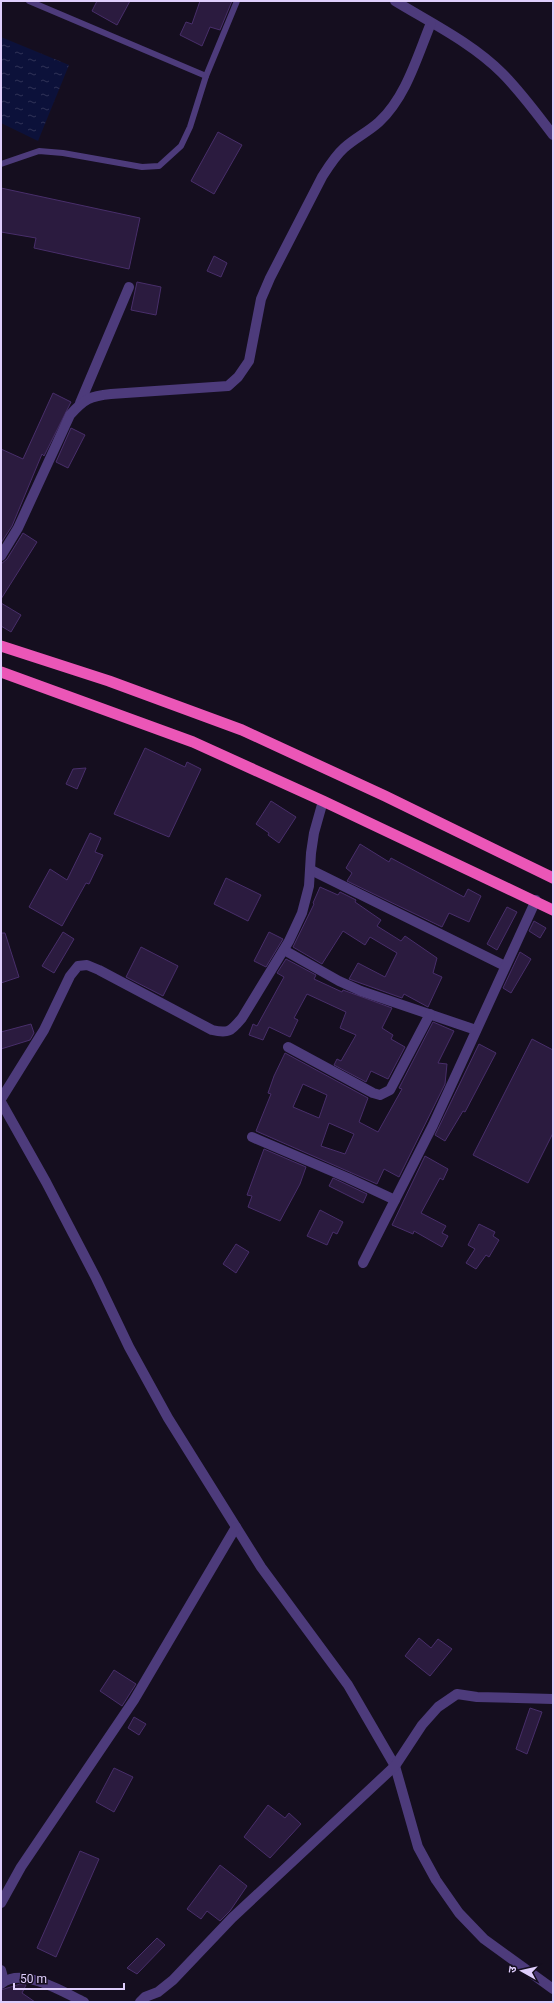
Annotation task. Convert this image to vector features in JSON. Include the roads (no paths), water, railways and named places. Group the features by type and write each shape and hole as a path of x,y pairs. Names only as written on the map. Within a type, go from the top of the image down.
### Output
{"highway":[{"path":"1,646 109,681 242,730 385,796 553,878"},
{"path":"1,672 193,742 536,900 553,910"}],"street":[{"path":"395,1 477,52 501,72 519,90 553,135"},
{"path":"80,403 93,396 228,386 238,377 249,361 261,299 270,278 322,177 344,148 378,122 392,107 406,85 431,23"},
{"path":"1,556 18,528 70,415 80,403 129,287"},
{"path":"1,1098 44,1030 70,976 78,966 87,965 99,970 212,1030 224,1033 233,1029 242,1018 284,950 302,913 309,886 314,833 323,801"},
{"path":"311,870 505,966"},
{"path":"363,1263 433,1126 536,900"},
{"path":"284,950 339,981 370,994 476,1030"},
{"path":"288,1047 380,1096 386,1094 390,1090 430,1014"},
{"path":"1,1102 46,1182 96,1278 129,1348 172,1424 261,1567 348,1685 395,1766 418,1847 436,1880 459,1913 484,1939 553,1989"},
{"path":"252,1137 395,1200"},
{"path":"1,1903 21,1867 134,1700 236,1527"},
{"path":"140,2002 145,1997 158,1992 173,1980 232,1918 395,1766 422,1725 438,1707 457,1694 477,1697 553,1699"},
{"path":"1,1970 3,1982 30,1977 84,2002"}],"lane":[{"path":"30,1 206,76"},
{"path":"1,164 40,152 63,153 142,167 159,166 181,146 190,127 206,76 237,1"}],"water":[{"path":"1,37 69,65 38,141 1,123"}]}
